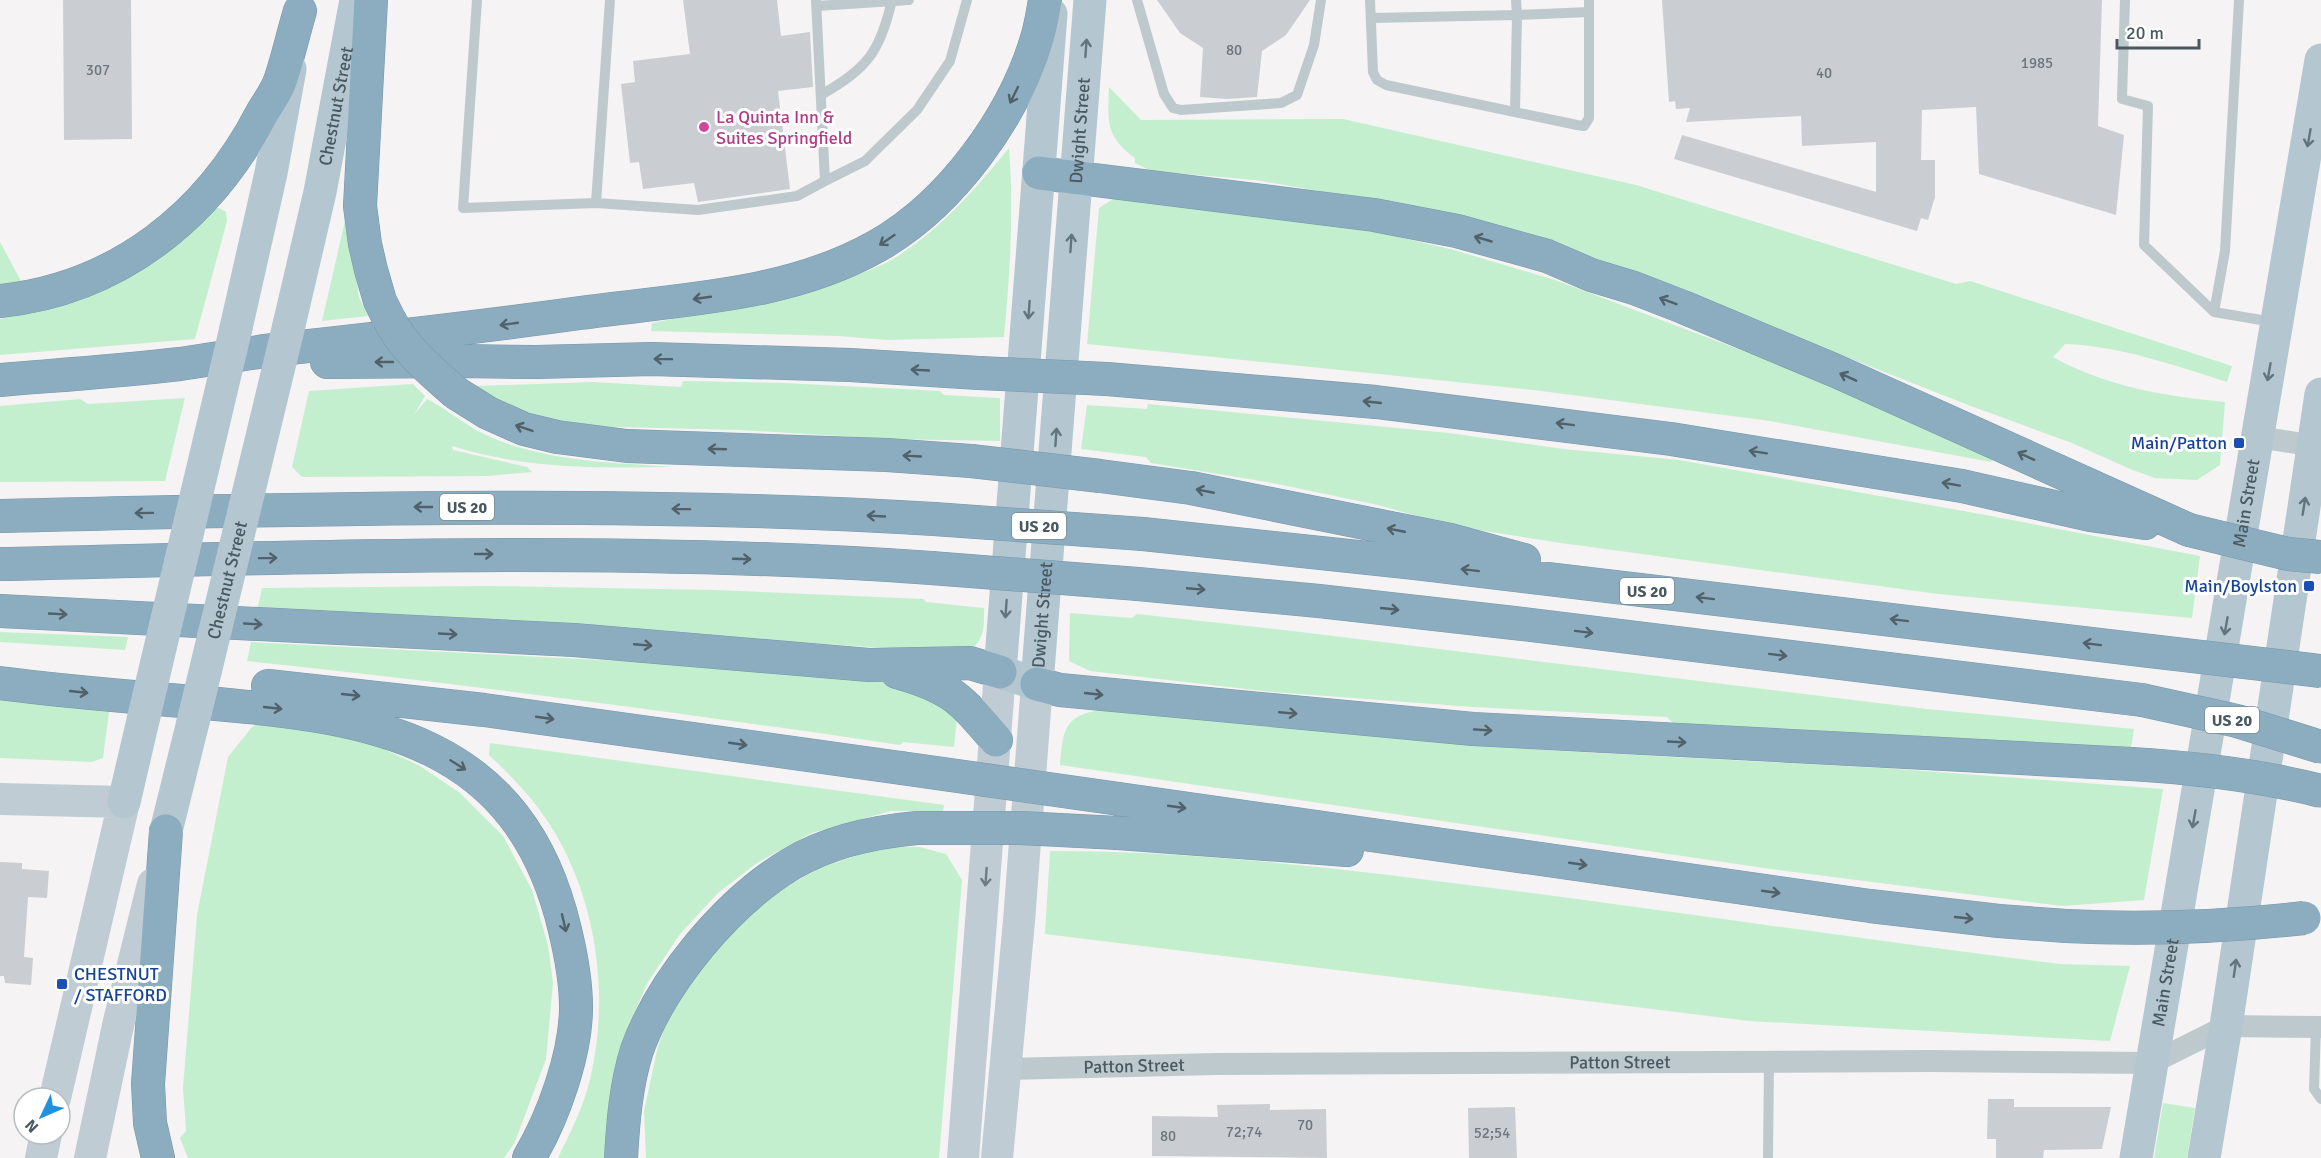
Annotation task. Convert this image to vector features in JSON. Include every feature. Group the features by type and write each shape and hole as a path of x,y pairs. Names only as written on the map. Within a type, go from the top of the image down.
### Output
{"highway":[{"path":"371,0 360,206 365,244 380,302 394,329 428,368 456,393 488,413 524,429 557,437 627,446 887,455 971,461 1191,488 1450,540 1615,587"},
{"path":"0,380 99,373 485,327 732,293 788,282 851,260 880,244 920,215 981,149 1012,98 1026,67 1038,35 1046,0"},
{"path":"0,301 31,298 107,271 137,256 176,225 229,169 248,141 279,83 301,5"},
{"path":"1039,173 1374,215 1457,231 1547,256 1591,275 1634,288 1683,307 1836,371 2189,530"},
{"path":"182,363 536,362 652,359 850,365 1107,379 1376,402 1660,437 1962,486 2090,515 2189,530 2288,554 2321,557"},
{"name":"US 20","path":"0,516 517,506 716,510 934,519 1143,534 1326,553 2321,671"},
{"name":"US 20","path":"0,564 518,554 716,558 931,568 1138,584 1308,600 1526,625 2142,700 2237,721 2321,747"},
{"path":"0,610 574,640 869,665 970,663 980,664 1000,672"},
{"path":"869,665 922,679 945,688 964,704 996,740"},
{"path":"0,667 91,670 388,698 678,736 1894,910 2066,926 2181,928 2312,917"},
{"path":"0,684 278,709 327,716 417,743 461,766 482,782 507,806 528,833 546,867 559,903 574,975 576,1009 567,1064 547,1122 529,1158"},
{"path":"1037,684 1060,690 1482,730 2131,764 2222,771 2321,791"},
{"path":"621,1158 628,1095 637,1050 649,1023 669,989 710,931 761,885 801,858 855,837 917,828 1021,828 1309,848 1540,859"},
{"path":"158,1158 150,1123 148,1084 166,831"}],"main road":[{"name":"Chestnut Street","path":"90,1158 124,1002 290,325 320,192 356,0"},
{"name":"Dwight Street","path":"963,1158 1052,0"},
{"name":"Dwight Street","path":"997,1158 1021,898 1090,0"},
{"path":"58,1086 271,173 301,5"},
{"name":"Main Street","path":"2136,1158 2321,60"},
{"path":"2204,1158 2317,446 2321,394"},
{"path":"1000,672 1037,684"},
{"path":"0,799 124,802"}],"street":[{"path":"2258,437 2317,446"},
{"path":"2226,1026 2318,1026"},
{"name":"Patton Street","path":"1006,1069 1227,1064 2152,1063 2226,1026"}],"lane":[{"path":"477,0 463,208 596,203 698,210 797,196 865,161 917,110 950,61 967,0"},
{"path":"596,203 610,0"},
{"path":"825,181 816,3 909,0"},
{"path":"1137,0 1164,94 1173,108 1181,110 1281,104 1297,95 1314,45 1321,0"},
{"path":"1370,0 1373,72 1377,80 1386,85 1584,126 1589,118 1589,0"},
{"path":"1515,112 1516,0"},
{"path":"2125,0 2122,99 2148,106 2144,245 2214,312 2277,323"},
{"path":"2214,312 2225,251 2239,0"},
{"path":"821,95 852,77 878,48 892,1"},
{"path":"1371,18 1590,12"},
{"path":"2318,1026 2314,1089 2321,1099"},
{"path":"1768,1158 1769,1062"}],"green space":[{"path":"1109,87 1141,120 1343,119 1636,185 1956,284 1970,281 2232,366 2227,382 2147,357 2106,348 2065,344 2053,357 2115,383 2180,397 2225,402 2220,465 2197,480 2155,478 2072,443 1968,405 1669,287 1336,194 1255,180 1151,171 1135,163 1135,158 1113,135 1108,109"},
{"path":"1009,148 1011,242 1004,337 888,340 838,336 651,331 652,323 835,281 886,263 914,245 944,220"},
{"path":"1113,199 1178,204 1328,223 1454,250 1555,280 1810,376 1994,454 1991,462 1770,421 1534,390 1087,344 1099,208"},
{"path":"211,208 219,208 226,212 227,221 195,339 0,355 0,319 80,298"},
{"path":"345,221 348,221 359,297 368,316 322,321"},
{"path":"0,242 21,281 0,285"},
{"path":"683,381 784,383 940,391 944,395 1000,398 1000,441 887,439 740,430 576,426 509,407 475,386 593,382 681,387"},
{"path":"413,384 425,396 414,415 427,399 478,431 525,449 574,459 673,467 561,466 506,459 452,446 453,450 527,467 532,472 488,476 302,477 292,467 309,391"},
{"path":"185,398 165,481 0,482 0,406 80,399 88,404"},
{"path":"1148,404 1449,433 1564,449 1679,460 2200,556 2192,618 1938,594 1561,543 1453,526 1378,505 1267,482 1151,463 1146,457 1081,449 1087,405 1147,409"},
{"path":"487,586 715,590 923,599 926,602 984,608 983,627 981,637 969,652 590,630 256,615 262,588"},
{"path":"1070,613 1132,618 1137,614 1927,709 2134,729 2131,748 1675,725 1667,717 1473,707 1273,692 1090,671 1069,661"},
{"path":"0,632 128,637 125,650 0,642"},
{"path":"251,642 813,671 875,679 916,690 957,717 954,747 903,742 900,745 574,700 247,661"},
{"path":"0,697 110,705 103,758 92,762 0,758"},
{"path":"1107,709 1542,750 1898,769 2163,789 2144,900 2062,906 1771,869 1060,765 1065,732 1074,719 1093,711"},
{"path":"266,718 371,743 420,766 460,793 503,836 532,890 548,945 553,983 546,1059 515,1142 504,1158 188,1158 180,1138 186,1131 183,1088 197,915 228,757 252,727"},
{"path":"490,743 944,805 943,811 891,811 812,833 757,863 718,893 680,934 648,982 629,1024 615,1073 607,1158 558,1158 585,1096 595,1053 599,1018 599,982 595,947 588,912 577,878 562,846 531,799 489,755"},
{"path":"884,847 920,847 946,854 962,880 939,1158 646,1158 644,1111 658,1046 673,1006 709,949 758,903 821,867"},
{"path":"1050,851 1165,854 1336,869 2060,964 2130,966 2110,1041 1749,1021 1045,934"},
{"path":"2163,1103 2195,1108 2187,1158 2154,1158"}],"building":[{"path":"63,0 131,0 132,139 64,140"},
{"name":"La Quinta Inn & Suites Springfield","path":"683,0 777,0 781,36 810,32 813,87 778,91 790,189 698,202 694,183 643,189 639,162 630,163 621,84 635,82 633,61 690,54"},
{"path":"1157,0 1310,0 1286,35 1262,51 1257,97 1227,99 1200,97 1203,48 1180,33"},
{"path":"1662,0 2102,0 2098,126 2124,135 2116,215 1979,174 1976,107 1922,110 1921,160 1935,160 1935,197 1928,220 1921,218 1917,231 1674,159 1682,135 1876,192 1876,142 1802,146 1801,116 1686,122 1690,108 1676,109 1675,101 1669,102"},
{"path":"0,862 22,863 22,869 49,871 47,898 28,897 24,957 33,958 31,985 5,983 4,976 0,976"},
{"path":"1988,1099 2014,1099 2014,1107 2111,1107 2102,1149 2044,1150 2043,1158 1996,1158 1996,1139 1987,1139"},
{"path":"1270,1104 1270,1110 1326,1109 1327,1158 1152,1156 1152,1116 1218,1117 1217,1105"},
{"path":"1515,1107 1517,1158 1469,1158 1468,1108"}],"place":[{"name":"La Quinta Inn & Suites Springfield","path":"704,127"},
{"name":"Main/Patton","path":"2239,443"},
{"name":"Main/Boylston","path":"2309,586"},
{"name":"CHESTNUT / STAFFORD","path":"62,984"}]}
